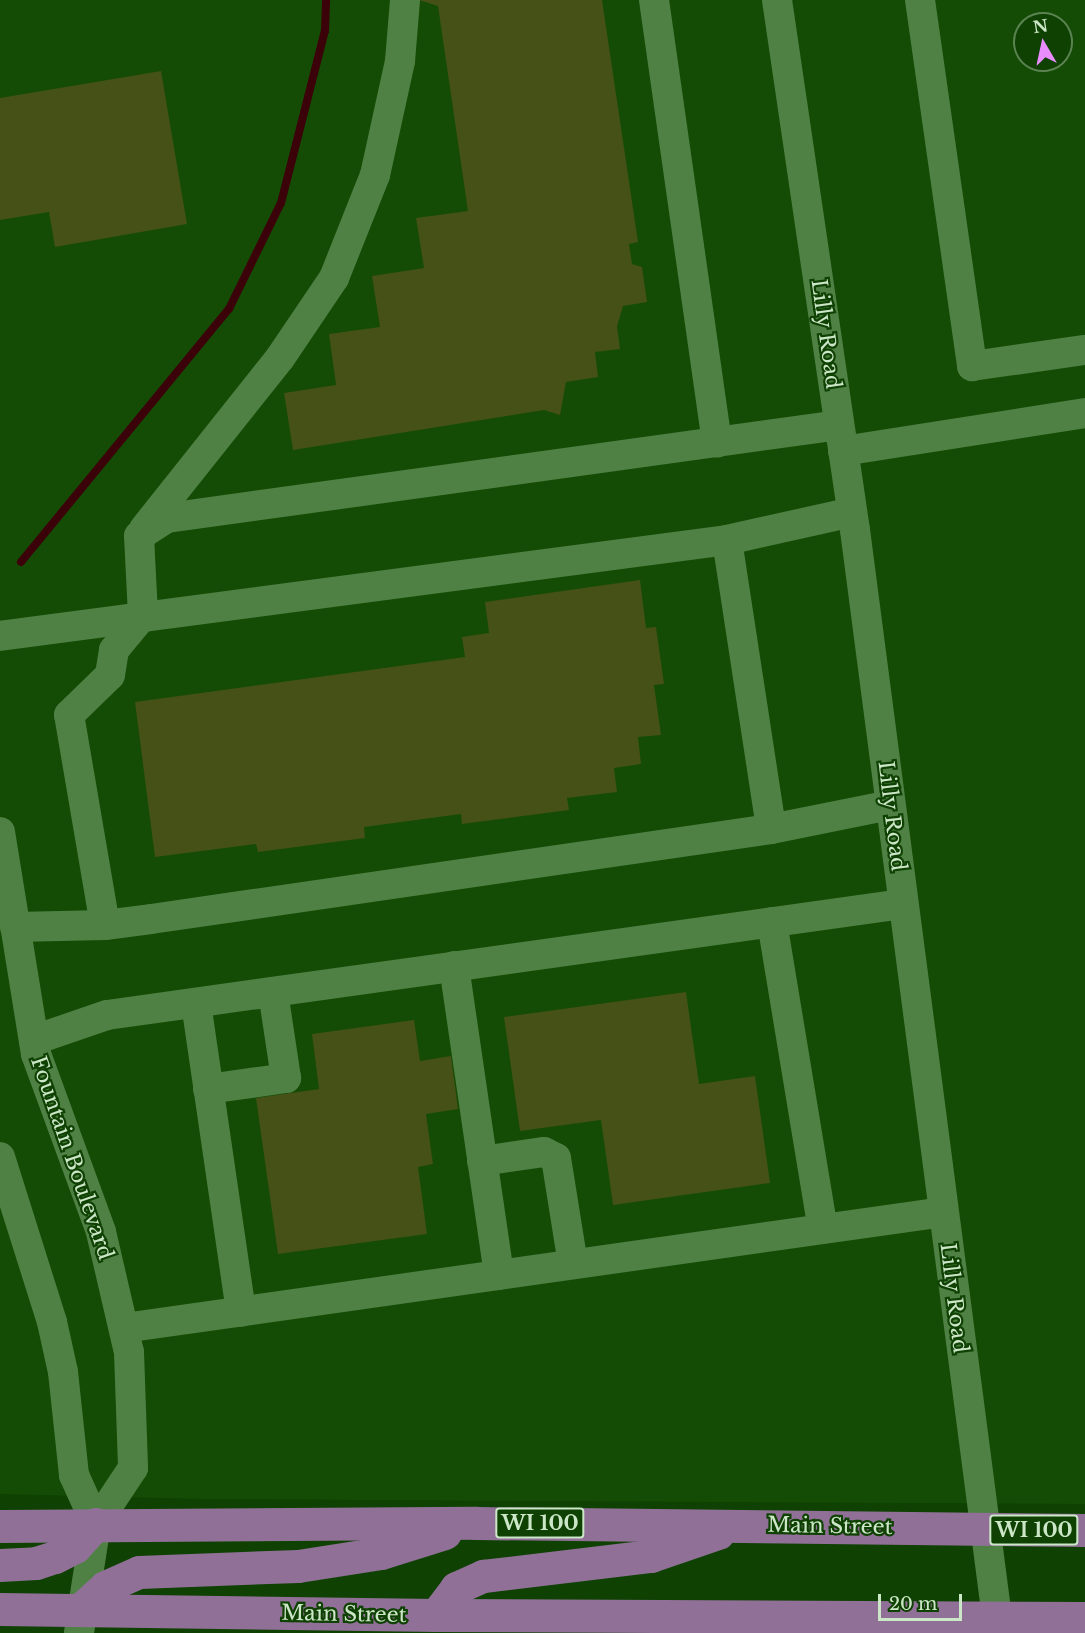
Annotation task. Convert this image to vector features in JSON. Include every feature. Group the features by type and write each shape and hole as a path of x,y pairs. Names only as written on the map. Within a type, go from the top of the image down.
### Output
{"main road":[{"name":"Main Street","path":"0,1526 476,1523 1085,1530"},
{"path":"81,1621 105,1587 139,1572 298,1566 381,1553 476,1523"},
{"path":"0,1565 36,1563 55,1557 75,1547 96,1524"},
{"path":"436,1624 456,1588 483,1576 651,1556 739,1525"},
{"name":"Main Street","path":"0,1609 81,1621 436,1624 998,1625 1085,1617"}],"street":[{"path":"105,925 69,715 110,675 114,650 143,615 139,536 280,358 334,278 375,175 400,61 405,0"},
{"path":"654,0 717,443"},
{"name":"Lilly Road","path":"777,0 852,512 998,1625"},
{"path":"920,0 972,366 1085,350"},
{"path":"139,536 167,518 717,443 841,438 1085,413"},
{"path":"0,636 143,615 727,540 852,512"},
{"path":"727,540 771,829"},
{"path":"15,927 105,925 151,919 771,829 890,805"},
{"name":"Fountain Boulevard","path":"0,832 34,1040 100,1232 129,1352 133,1468 96,1524"},
{"path":"34,1040 107,1015 903,904"},
{"path":"772,922 823,1229"},
{"path":"454,966 499,1275"},
{"path":"208,1089 286,1078 273,992"},
{"path":"196,1003 241,1312"},
{"path":"482,1161 544,1152 556,1158 573,1264"},
{"path":"0,1157 52,1322 63,1372 74,1475 96,1524 81,1621"},
{"path":"124,1328 943,1212"}],"shaded area":[{"path":"0,0 1085,0 1085,1504 204,1499 0,1494"}],"building":[{"path":"419,0 602,0 638,242 629,244 632,264 642,267 647,302 623,306 617,326 620,349 595,352 598,377 566,382 560,415 544,410 293,450 284,393 336,385 329,334 380,327 372,276 424,268 416,218 468,211 438,6"},
{"path":"161,71 187,224 55,247 49,212 0,220 0,98"},
{"path":"640,580 646,628 656,627 664,684 654,685 661,735 638,737 641,764 614,768 617,792 567,798 569,810 462,824 461,814 364,827 365,838 258,852 256,844 155,857 135,702 465,657 462,637 489,633 485,602"},
{"path":"686,992 699,1084 755,1076 770,1183 613,1205 601,1120 520,1131 504,1017"},
{"path":"414,1020 420,1061 451,1056 458,1109 426,1114 433,1164 418,1167 427,1234 278,1254 256,1098 319,1089 312,1034"}],"waterway":[{"path":"21,562 229,309 281,203 325,31 326,0"}]}
